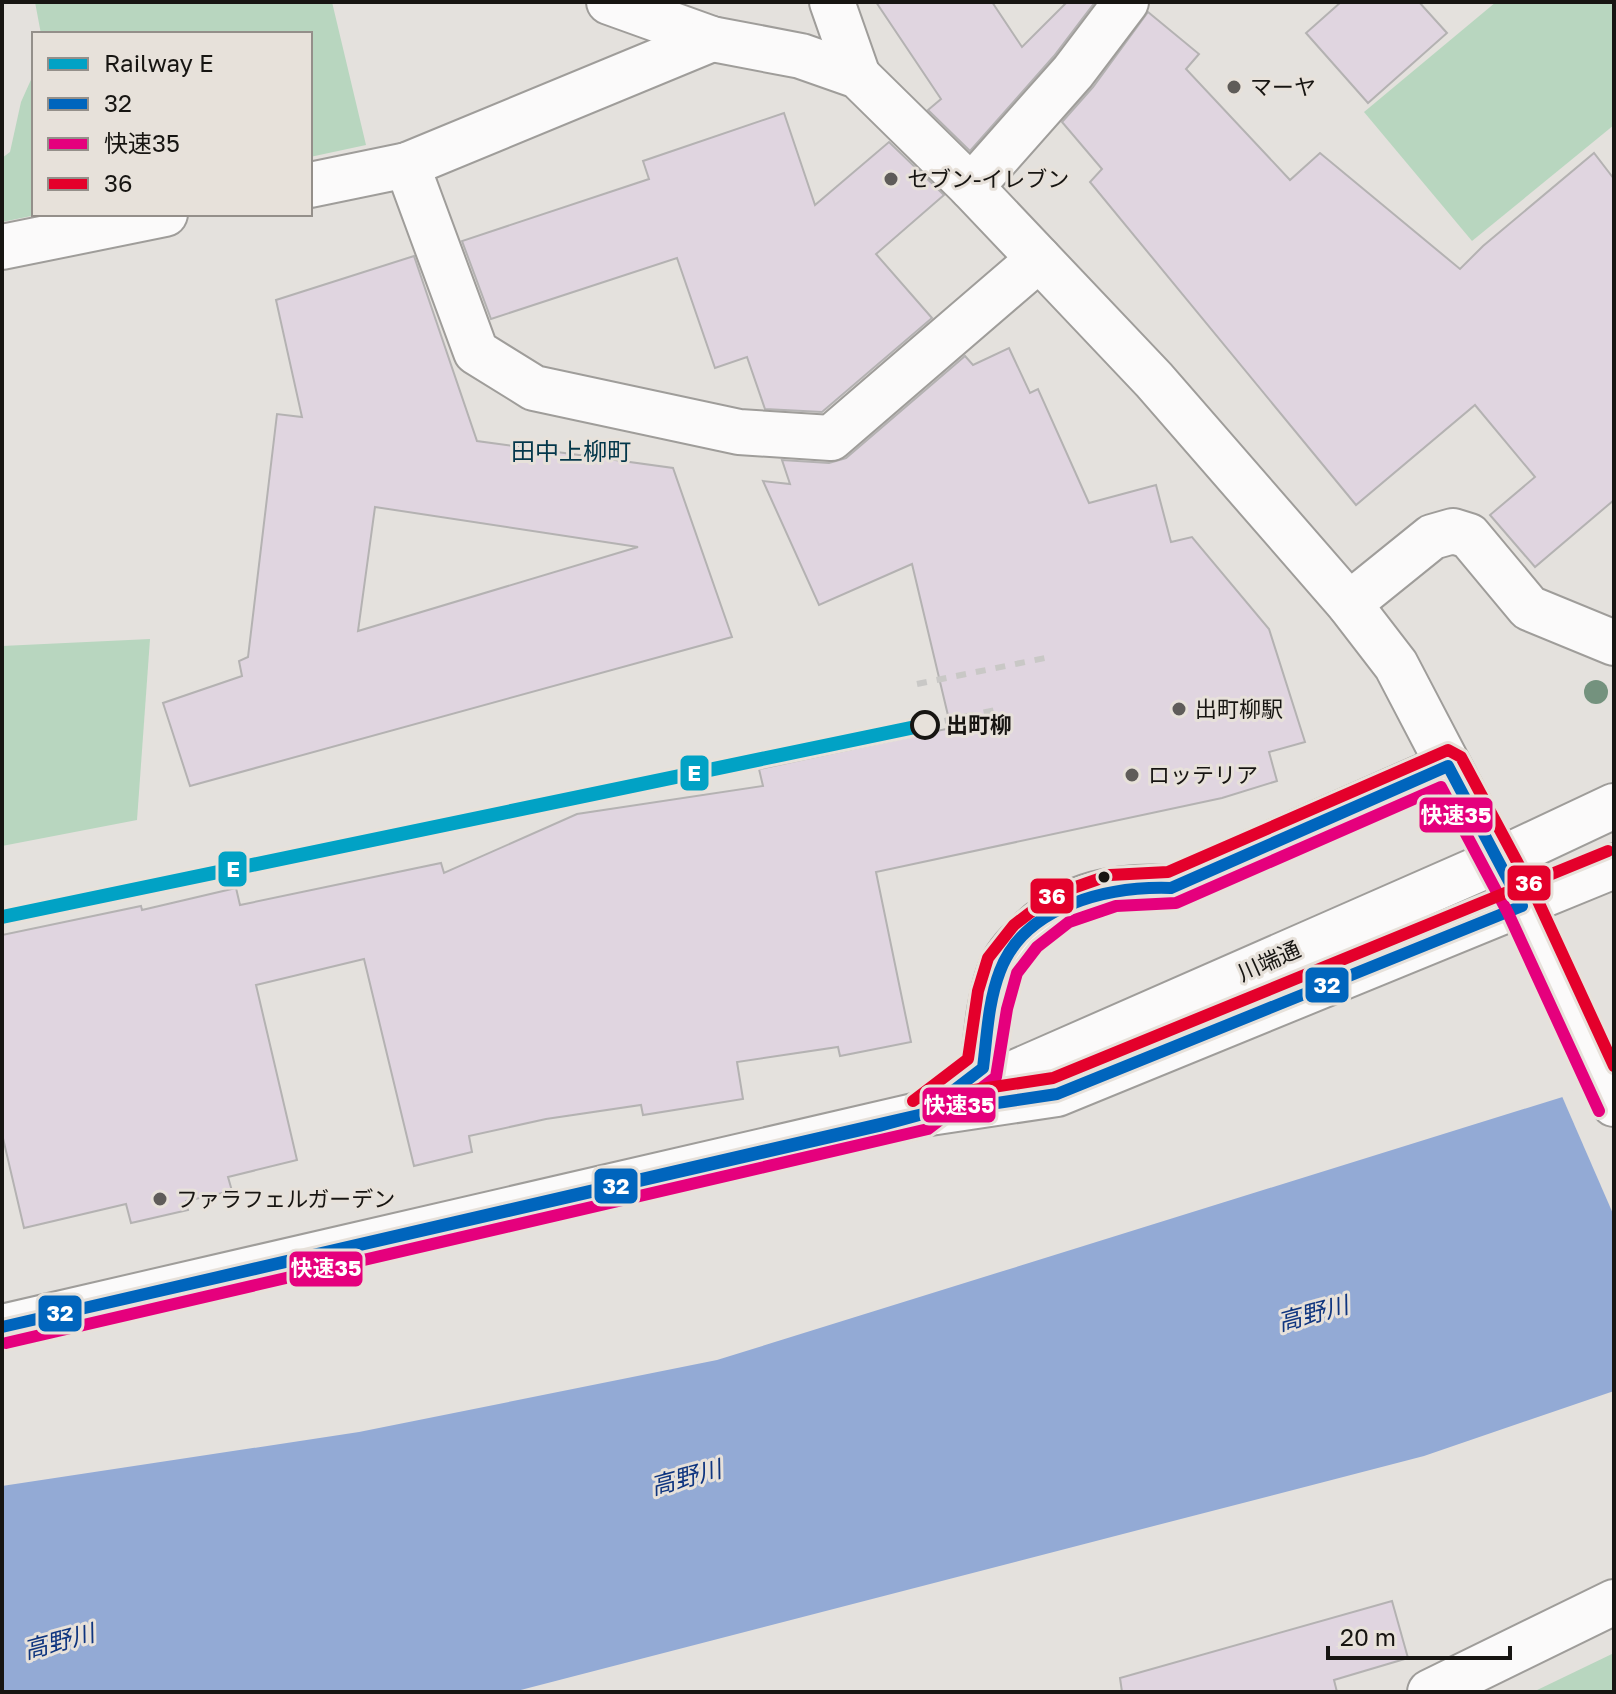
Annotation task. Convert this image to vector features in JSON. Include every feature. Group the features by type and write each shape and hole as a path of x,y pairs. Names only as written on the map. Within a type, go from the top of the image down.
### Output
{"street":[{"path":"609,2 712,39 801,56 858,76 971,187 1154,380 1349,604 1396,665 1522,906 1614,1104"},
{"path":"832,2 858,76"},
{"path":"971,187 1073,72 1126,2"},
{"path":"312,185 407,165 712,39"},
{"path":"407,165 476,352 534,388 739,432 831,438 1039,259"},
{"path":"2,247 155,216"},
{"path":"1349,604 1432,537 1453,531 1469,536 1529,608 1614,643"},
{"path":"923,1114 983,1068 1000,968 1044,918 1073,901 1104,890 1137,886 1171,888 1448,766"},
{"name":"川端通","path":"923,1114 1497,861 1614,806"},
{"name":"川端通","path":"2,1327 923,1114 1057,1094 1614,866"},
{"path":"1459,1677 1614,1602"}],"green space":[{"path":"35,2 332,2 366,145 312,157 312,32 41,32"},
{"path":"1496,2 1610,2 1614,7 1614,125 1472,241 1364,112"},
{"path":"32,77 32,216 2,222 2,158 10,152 21,102"},
{"path":"150,639 137,820 2,846 2,646"},
{"path":"1614,1653 1614,1692 1533,1692"}],"water":[{"name":"高野川","path":"1614,1081 1614,1391 1424,1456 513,1692 2,1692 2,1486 359,1432 717,1360"}],"pier":[{"path":"1614,1077 1614,1216 1561,1094"}],"building":[{"path":"876,2 992,2 1022,47 1067,2 1095,2 1054,56 970,151 928,110 941,99"},
{"path":"1341,2 1419,2 1447,33 1368,103 1306,33"},
{"path":"1148,12 1199,54 1186,69 1290,180 1320,153 1460,269 1594,153 1614,179 1614,500 1535,567 1490,515 1535,477 1475,405 1356,505 1090,182 1102,169 1062,122 1093,87"},
{"path":"784,113 815,205 889,142 944,195 876,254 932,318 822,412 765,409 747,357 715,368 677,258 491,319 462,241 649,179 643,161"},
{"path":"414,256 477,441 673,468 732,637 190,786 163,703 242,676 239,661 248,657 277,414 302,417 276,300","holes":["375,507 638,547 358,631"]},
{"path":"1009,348 1030,393 1038,389 1089,503 1156,485 1171,542 1192,537 1269,629 1305,742 1269,752 1277,781 1222,798 876,872 911,1042 840,1056 838,1047 737,1062 743,1099 643,1115 641,1105 546,1119 469,1136 472,1152 414,1166 364,959 256,985 297,1160 228,1177 232,1191 186,1201 188,1210 131,1223 126,1204 24,1228 2,1134 2,935 141,906 142,910 236,888 240,905 441,863 444,873 577,814 763,786 759,769 951,728 912,564 819,605 763,481 790,484 782,460 829,463 846,458 965,356 973,365"},
{"path":"1392,1601 1408,1658 1334,1680 1337,1692 1122,1692 1120,1678"}],"railway":[{"path":"917,684 1050,657"},
{"path":"925,725 1000,709"}],"rail line":[{"name":"E","path":"2,917 925,725"}],"transit line":[{"name":"36","path":"913,1101 968,1059 978,991 988,958 1014,925 1053,895 1110,875 1168,872 1448,750 1461,757 1537,899 1614,1066"},
{"name":"32","path":"1448,766 1522,906 1057,1094 923,1114 983,1068 990,1007 1000,971 1012,948 1049,915 1096,896 1147,888 1171,888 1448,766"},
{"name":"快速35","path":"6,1343 928,1129 996,1077 1007,1009 1017,973 1037,947 1069,922 1116,906 1176,903 1441,787 1508,913 1599,1111"},
{"name":"36","path":"921,1098 1053,1078 1608,851"},
{"name":"32","path":"923,1114 879,1126 2,1327 923,1114"}],"place":[{"name":"マーヤ","path":"1234,87"},
{"name":"セブン-イレブン","path":"891,179"},
{"name":"出町柳駅","path":"1179,709"},
{"name":"出町柳","path":"925,725"},
{"name":"ロッテリア","path":"1132,775"},
{"name":"ファラフェルガーデン","path":"160,1199"}],"district":[{"name":"田中上柳町","path":"571,452"}]}
